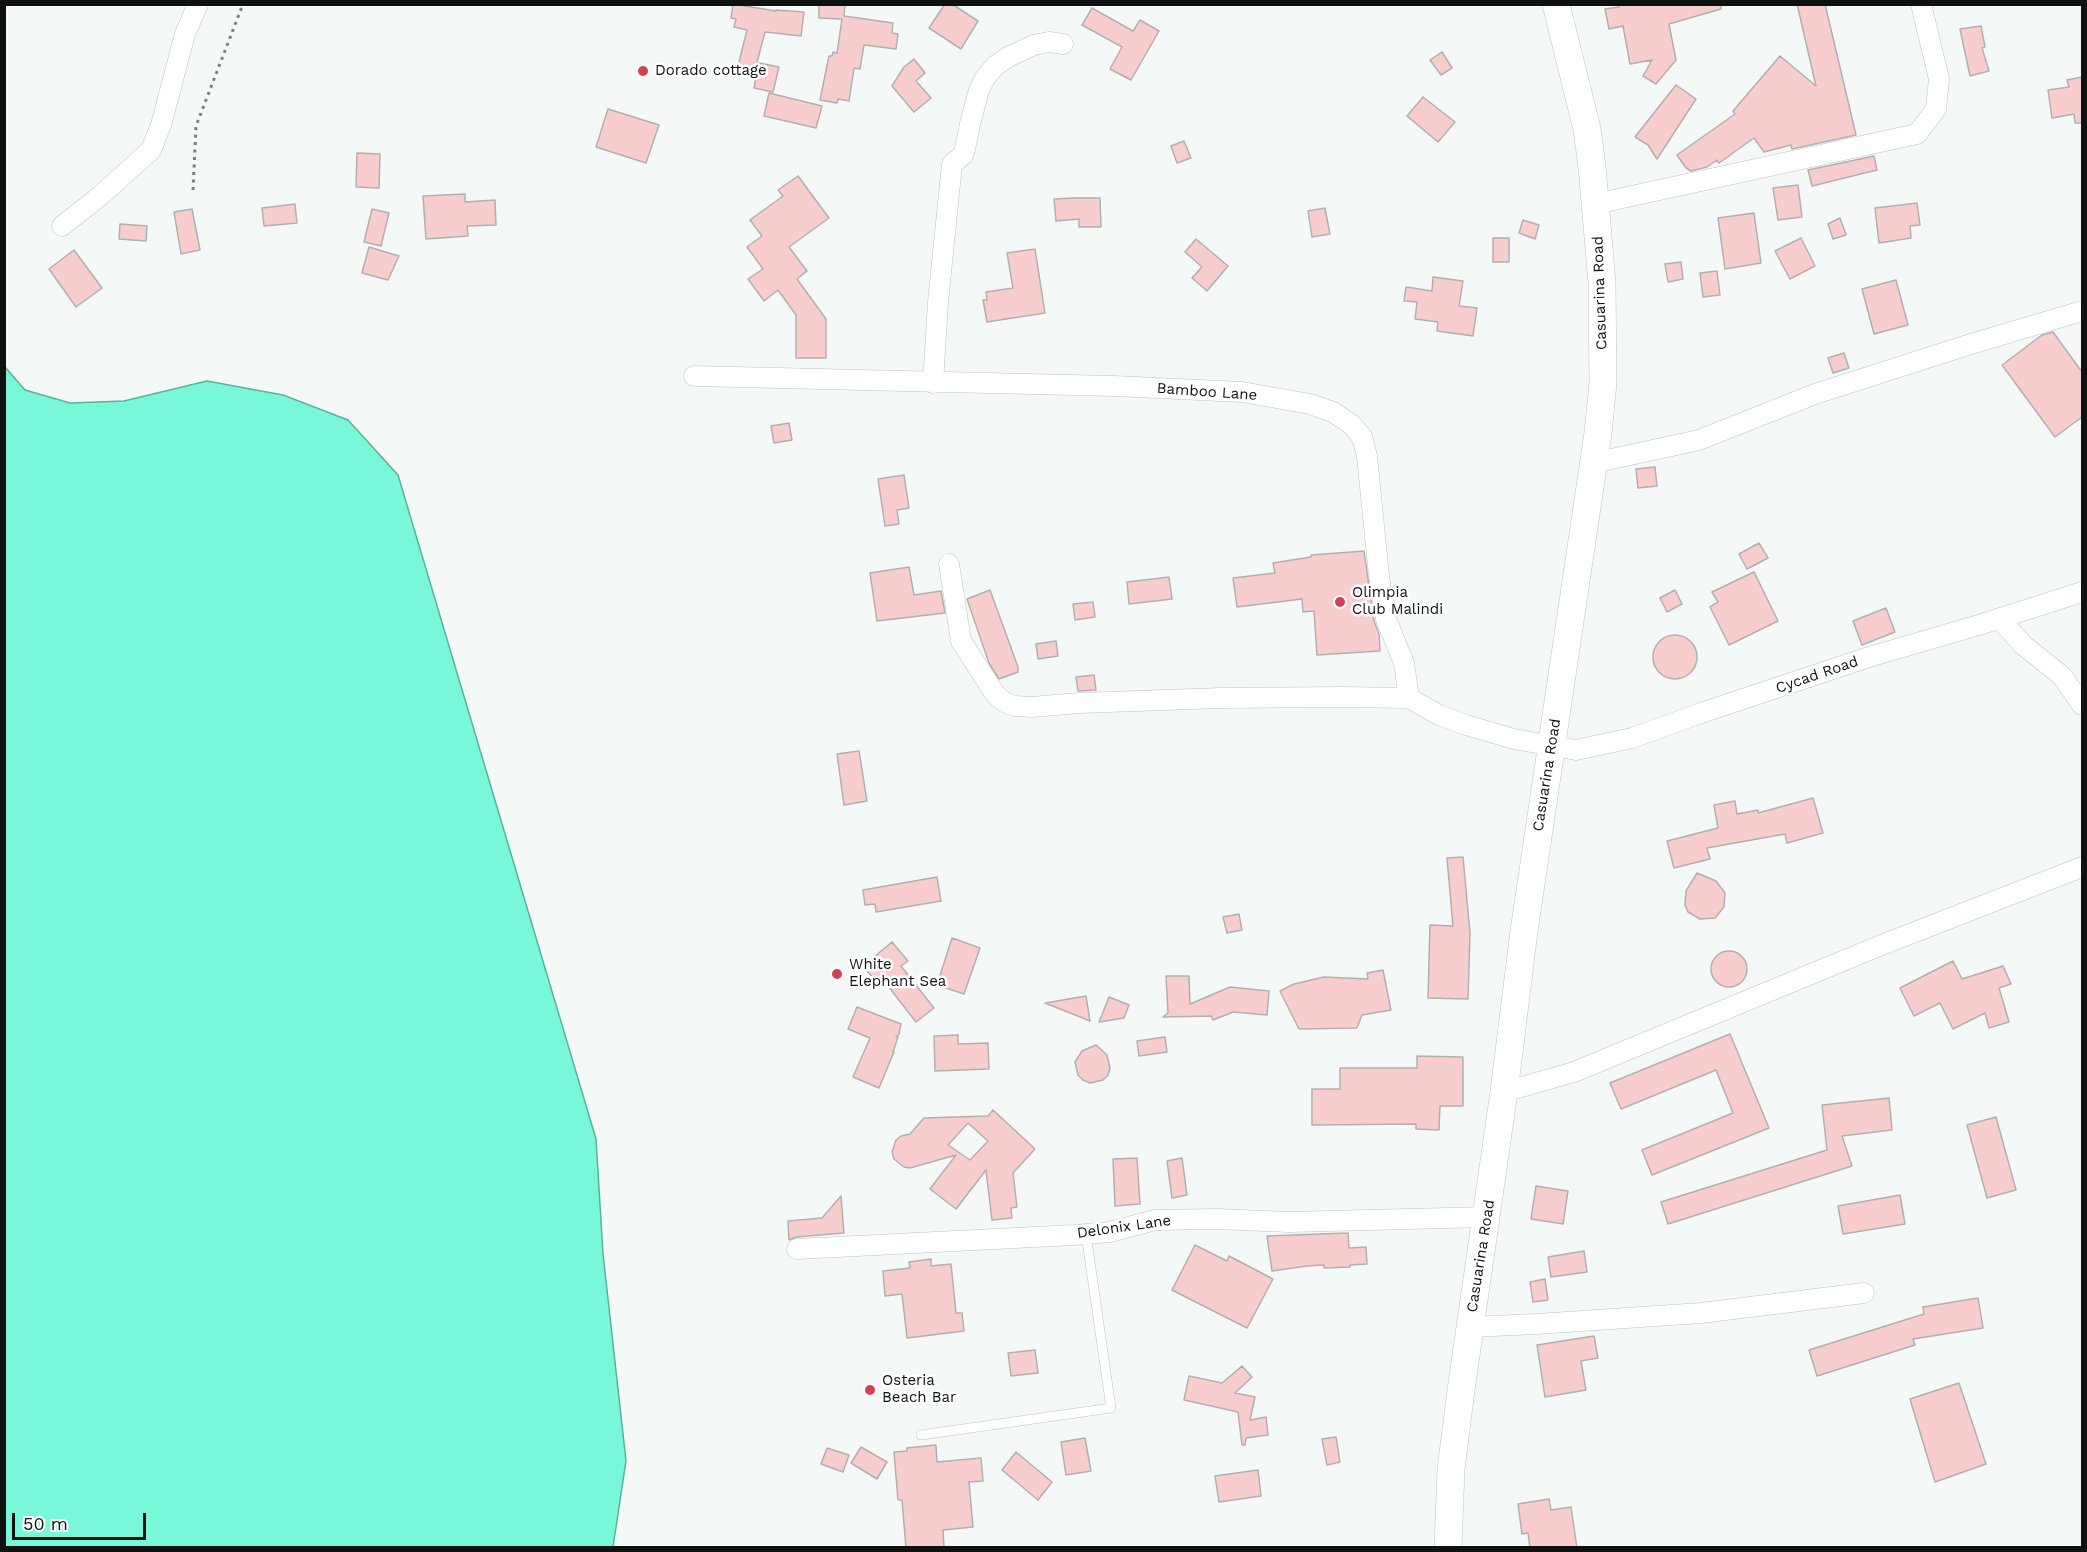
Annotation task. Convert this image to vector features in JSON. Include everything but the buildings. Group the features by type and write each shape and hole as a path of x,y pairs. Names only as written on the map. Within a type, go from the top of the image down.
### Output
{"street":[{"path":"62,226 152,150 161,125 185,34 198,4"},
{"name":"Casuarina Road","path":"1448,1548 1451,1469 1504,1092 1524,931 1599,433 1603,383 1602,282 1587,129 1556,4"},
{"path":"1595,204 1917,134 1936,109 1939,79 1921,4"},
{"path":"933,382 938,302 952,164 963,155 979,90 994,66 1008,57 1034,45 1049,42 1063,44"},
{"path":"1593,463 1698,440 1815,394 2082,311"},
{"name":"Bamboo Lane","path":"694,376 1113,386 1242,392 1310,405 1333,412 1352,425 1362,437 1367,456 1379,576 1386,619 1404,663 1408,698"},
{"path":"949,564 962,641 995,694 1004,702 1015,706 1221,698 1408,698 1439,715 1466,725 1514,739 1552,746"},
{"name":"Cycad Road","path":"1552,746 1576,750 1632,738 1701,712 1869,657 2082,592"},
{"path":"2000,618 2024,645 2062,676 2082,705"},
{"path":"1504,1092 1574,1072 1879,946 2082,867"},
{"name":"Delonix Lane","path":"797,1249 1086,1234 1110,1232 1155,1220 1217,1219 1300,1222 1487,1217"},
{"path":"1470,1327 1548,1324 1701,1312 1864,1293"}],"lane":[{"path":"921,1435 1111,1408 1086,1234"}],"path":[{"path":"193,190 196,126 243,4"}],"shaded area":[{"path":"5,367 25,390 70,403 124,401 207,381 283,395 348,420 398,475 596,1139 603,1254 626,1461 613,1547 5,1547"}],"place":[{"name":"Dorado cottage","path":"643,71"},
{"name":"Olimpia Club Malindi","path":"1340,602"},
{"name":"White Elephant Sea","path":"837,974"},
{"name":"Osteria Beach Bar","path":"870,1390"}]}
